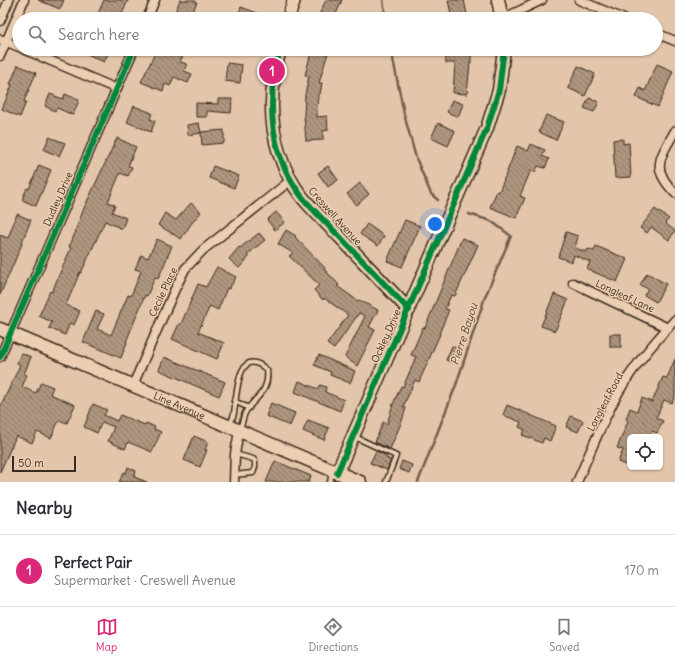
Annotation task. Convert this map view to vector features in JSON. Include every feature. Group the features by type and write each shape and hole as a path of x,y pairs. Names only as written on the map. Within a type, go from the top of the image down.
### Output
{"street":[{"path":"0,21 9,0"},
{"path":"18,12 24,0"},
{"path":"150,12 155,0"},
{"path":"290,12 294,0"},
{"path":"498,0 501,12"},
{"path":"517,12 542,0"},
{"path":"579,0 607,12"},
{"path":"0,56 3,41 12,23"},
{"path":"663,36 675,41"},
{"path":"39,56 117,89"},
{"name":"Dudley Drive","path":"0,356 5,331 131,56"},
{"name":"Creswell Avenue","path":"278,56 274,77 272,98 272,126 277,148 285,168 308,204 409,310"},
{"name":"Ockley Drive","path":"333,475 409,310 493,114 499,90 503,56"},
{"path":"675,131 662,153 659,167 661,176 665,183 675,193"},
{"name":"Cecile Place","path":"133,385 185,268 195,256 292,180"},
{"name":"Longleaf Lane","path":"573,283 668,328"},
{"name":"Longleaf Road","path":"577,482 621,389 638,363 675,320"},
{"name":"Line Avenue","path":"5,331 234,429 333,475 360,482"},
{"path":"234,429 234,478"}],"lane":[{"path":"255,362 261,364 267,370 268,377 258,398 234,429 234,401 237,385 242,371 249,363 255,362"},
{"path":"234,401 249,408"},
{"path":"352,436 396,456 386,482"},
{"path":"234,454 252,459 255,462 255,467 253,473 234,478"}],"building":[{"path":"38,0 64,0 60,9"},
{"path":"104,0 128,0 123,12 99,12"},
{"path":"180,0 193,0 197,2 193,12 175,12"},
{"path":"326,0 342,0 337,12 320,12"},
{"path":"448,0 464,0 467,12 451,12"},
{"path":"241,7 255,12 239,12"},
{"path":"92,56 107,56 104,62"},
{"path":"154,56 183,56 180,62 187,64 184,71 192,74 188,83 174,77 170,86 165,84 163,91 141,82"},
{"path":"310,56 327,56 319,83 322,83 320,94 318,94 317,117 327,116 328,130 323,131 323,140 306,141 304,115 305,95 309,76 305,75"},
{"path":"446,56 471,56 467,94 453,93 455,63 446,63"},
{"path":"227,63 242,65 240,83 225,81"},
{"path":"657,64 673,71 658,107 636,97 640,88 645,91"},
{"path":"18,65 36,73 24,101 26,102 20,117 2,109"},
{"path":"578,66 595,74 585,96 568,88"},
{"path":"50,94 63,99 65,94 79,100 73,115 57,108 55,111 45,106"},
{"path":"589,98 599,102 594,112 584,108"},
{"path":"218,99 232,99 231,113 207,111 207,117 196,117 196,103 218,104"},
{"path":"452,100 463,104 458,117 447,112"},
{"path":"134,106 152,113 150,119 155,121 151,132 127,122"},
{"path":"546,115 564,122 556,140 539,132"},
{"path":"199,123 201,133 188,135 187,125"},
{"path":"438,123 455,131 448,146 431,138"},
{"path":"224,130 224,143 202,145 201,132"},
{"path":"49,137 65,143 59,156 44,150"},
{"path":"117,138 136,147 128,166 132,167 128,176 120,173 108,202 115,205 112,212 126,218 122,229 105,221 66,305 80,311 74,325 70,323 65,335 49,328 52,322 39,316 50,291 52,292 71,248 69,247 85,206"},
{"path":"623,139 623,144 629,143 631,177 615,178 613,140"},
{"path":"531,144 545,150 542,156 549,159 545,168 538,166 535,172 531,170 520,196 525,198 516,218 490,207 497,191 499,192 517,146 528,151"},
{"path":"39,165 51,170 36,206 22,200 27,188 29,189"},
{"path":"213,166 239,176 234,188 209,178"},
{"path":"328,166 338,180 328,187 318,173"},
{"path":"360,183 369,194 357,205 347,194"},
{"path":"191,203 201,212 181,239 158,225 165,213 176,220"},
{"path":"655,209 669,219 665,223 675,231 669,240 651,227 647,233 640,228"},
{"path":"276,212 285,222 275,230 267,220"},
{"path":"17,214 31,220 0,295 0,235 8,238"},
{"path":"405,220 420,226 402,267 387,261"},
{"path":"367,224 384,236 378,246 360,234"},
{"path":"286,230 296,236 295,237 339,285 337,286 358,301 359,300 378,310 369,327 375,330 357,366 345,357 365,316 359,313 334,349 327,344 348,315 324,298 323,300 314,290 319,285 289,256 293,253 278,244"},
{"path":"566,232 578,236 575,248 586,252 588,249 594,251 596,246 627,259 617,282 587,269 590,262 574,255 572,262 558,257"},
{"path":"259,233 265,240 247,255 249,257 239,268 229,259 239,247 240,248"},
{"path":"462,238 478,245 455,296 451,295 445,309 449,310 440,334 419,382 415,380 403,407 406,408 402,421 390,449 375,442 383,422 387,424 393,404 401,386 403,387 416,357 411,355 423,327 425,328"},
{"path":"157,239 172,246 158,279 155,277 147,296 145,295 121,358 83,342 96,311 104,314 97,329 111,335 128,295 131,296 141,271 135,269 141,255 148,258"},
{"path":"217,267 236,277 229,289 227,288 218,310 210,306 198,332 224,343 217,359 172,339 179,324 181,324 198,284 206,287"},
{"path":"647,273 666,284 656,302 644,295 648,289 640,285"},
{"path":"554,294 568,300 555,331 541,326"},
{"path":"610,334 621,334 621,347 610,347"},
{"path":"452,346 459,349 453,363 446,360"},
{"path":"21,353 31,357 24,374 27,375 22,387 36,393 41,382 53,387 50,394 75,405 67,423 59,420 51,438 37,432 32,443 16,436 0,472 0,408 20,365 17,363"},
{"path":"319,355 355,371 350,383 330,375 331,372 314,365"},
{"path":"164,357 225,382 219,396 159,370"},
{"path":"675,359 675,396 672,403 664,400 656,418 663,421 657,433 652,431 650,434 627,434 627,466 618,462 623,450 617,448 628,421 626,419 630,408 637,411 642,398 652,402 663,377 667,378"},
{"path":"299,381 318,389 320,385 326,387 325,392 344,400 340,411 295,392"},
{"path":"271,403 295,413 290,426 266,416"},
{"path":"93,404 107,410 104,415 117,421 120,415 145,425 146,423 155,427 154,429 161,432 152,452 128,442 125,449 108,441 114,427 102,422 97,433 84,427"},
{"path":"507,405 556,426 550,441 544,438 542,443 522,435 525,430 519,427 521,422 503,415"},
{"path":"571,416 583,421 578,432 566,427"},
{"path":"308,420 329,428 324,440 303,431"},
{"path":"194,436 208,442 205,450 207,450 200,467 184,460"},
{"path":"376,451 387,456 386,458 391,460 387,470 370,463"},
{"path":"275,461 311,476 309,482 266,482"},
{"path":"402,461 412,465 409,473 399,469"},
{"path":"128,467 136,471 134,477 147,482 119,482 124,472 126,473"}],"waterway":[{"name":"Pierre Bayou","path":"383,0 385,12"},
{"name":"Pierre Bayou","path":"392,56 404,114 416,158 431,194 438,200"},
{"name":"Pierre Bayou","path":"418,482 456,385 485,297 511,236 491,221 469,214"}],"cycle path":[{"path":"0,357 131,56"},
{"path":"279,56 273,88 273,126 276,144 282,162 291,180 302,197 311,207 409,310"},
{"path":"337,473 487,128 499,90 503,56"}],"place":[{"name":"Perfect Pair","path":"272,71"}]}
